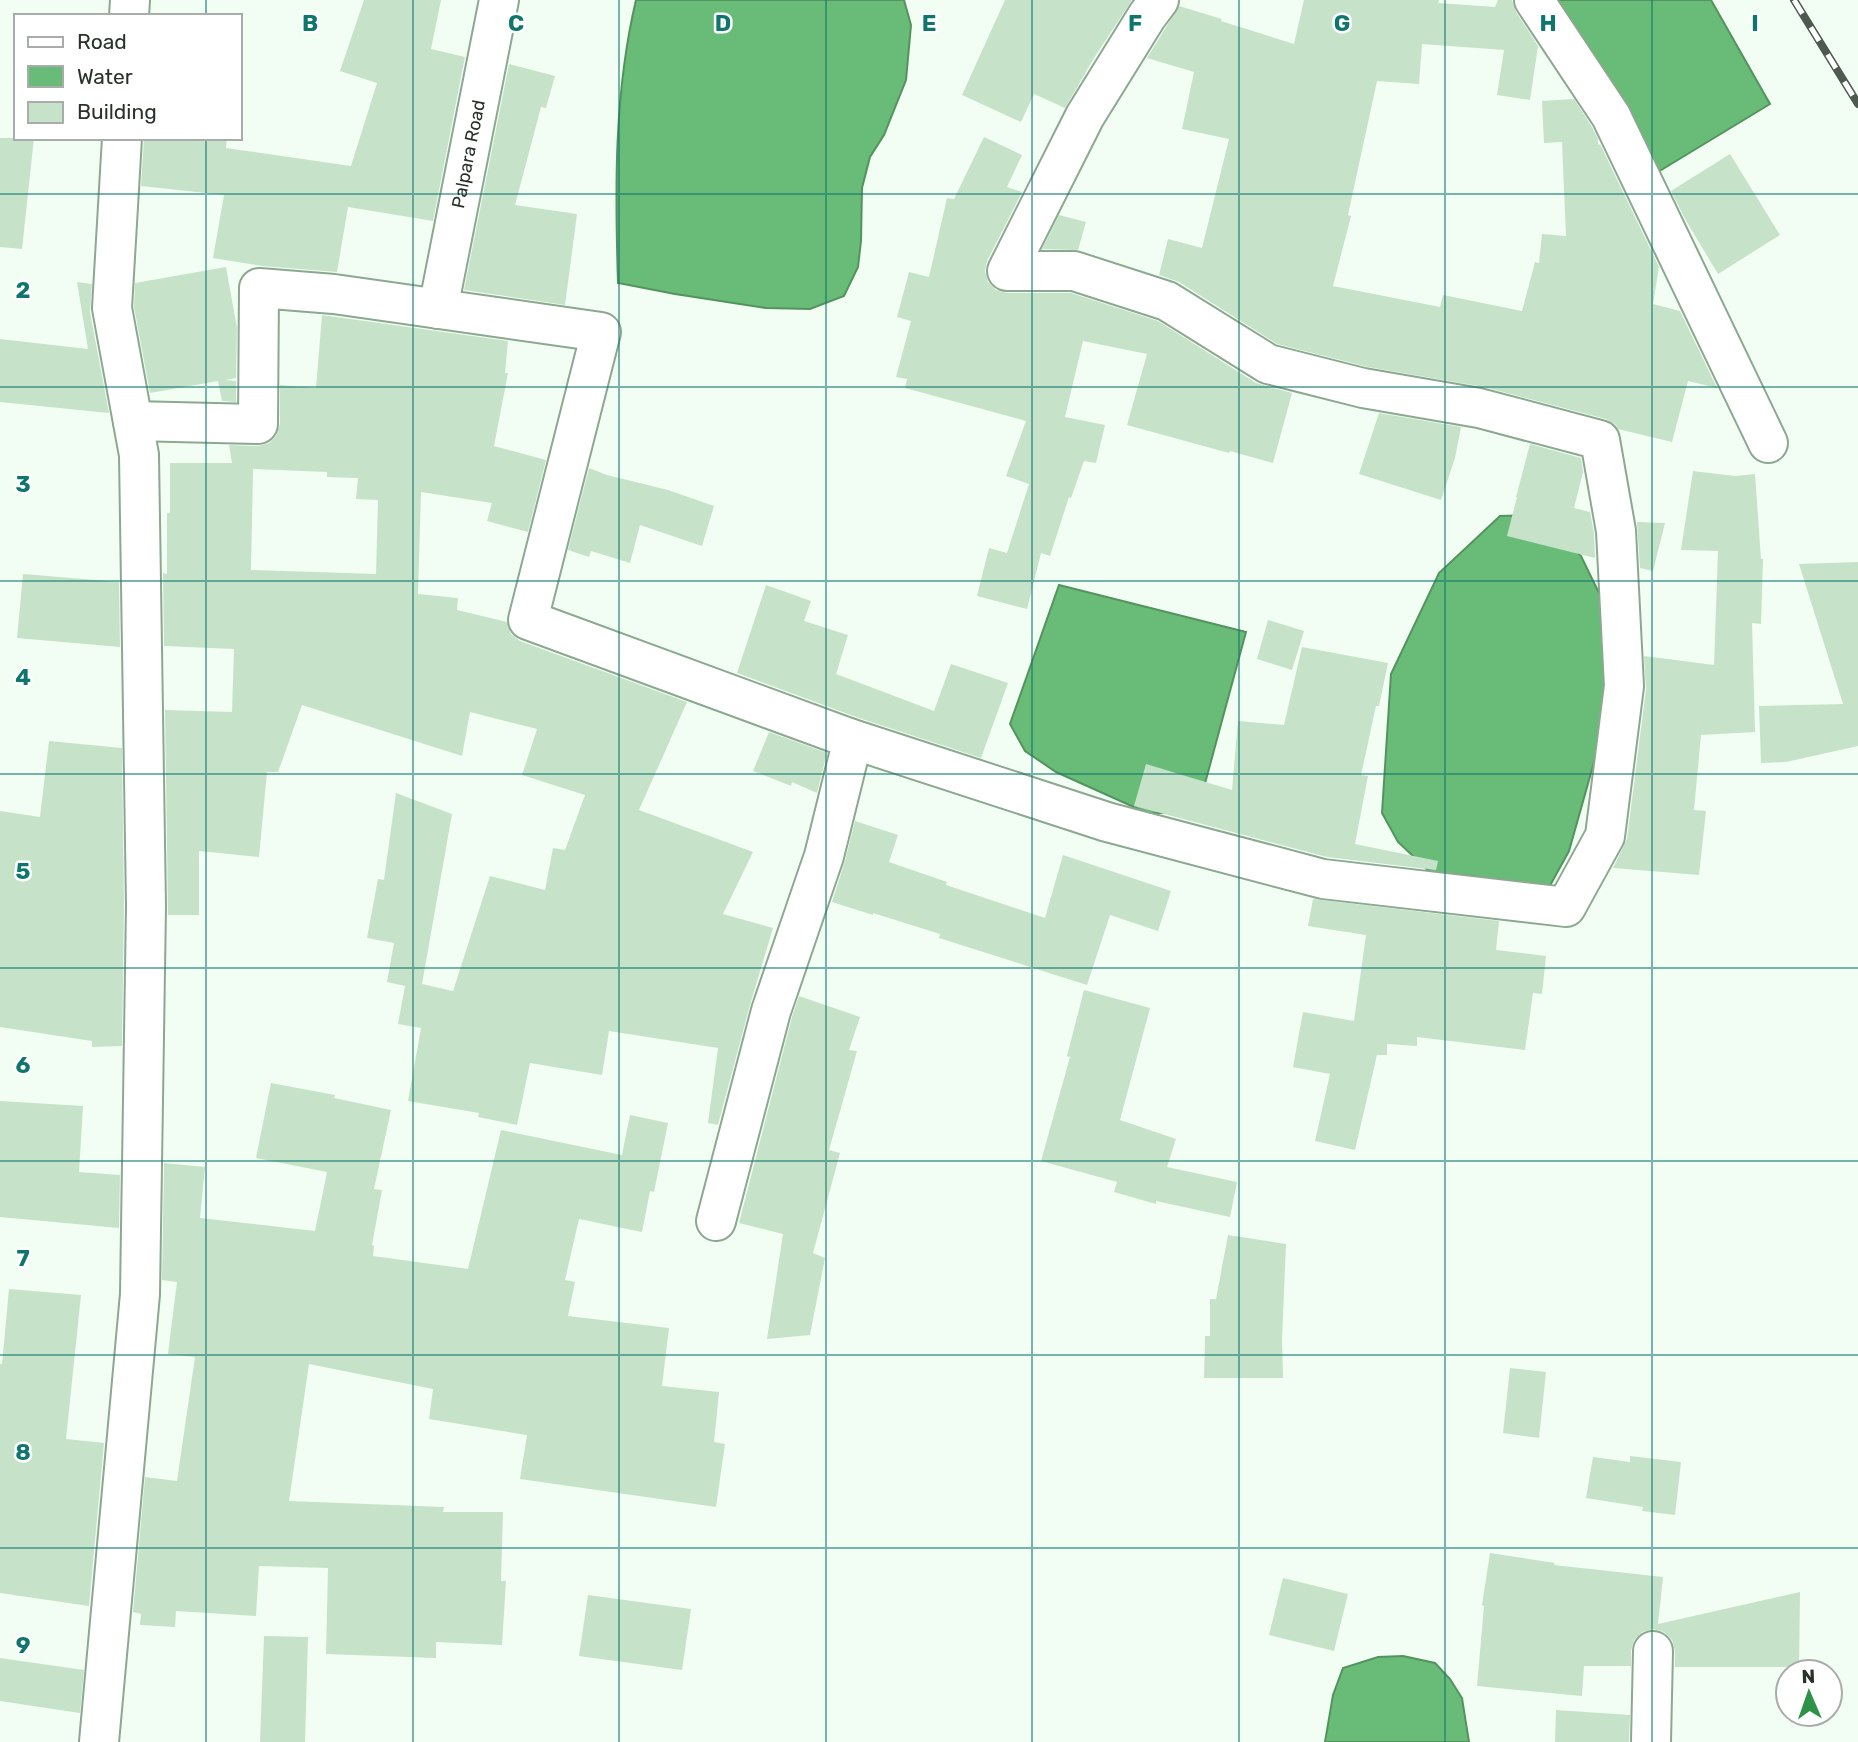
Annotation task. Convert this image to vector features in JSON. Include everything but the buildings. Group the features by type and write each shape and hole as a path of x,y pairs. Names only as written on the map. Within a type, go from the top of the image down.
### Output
{"street":[{"name":"Palpara Road","path":"438,309 499,0"},
{"path":"133,421 258,424 259,288 334,295 601,332 527,620 849,738 1107,822 1323,879 1566,907 1605,836 1625,686 1616,531 1600,440 1479,408 1363,388 1268,364 1167,301 1074,271 1007,271 1085,116 1159,0"},
{"path":"1534,0 1611,116 1768,443"},
{"path":"99,1742 140,1294 146,906 139,455 112,308 122,140"},
{"path":"716,1221 771,1011 824,856 850,751 849,738"},
{"path":"1651,1742 1653,1651"}],"water":[{"path":"636,0 904,0 911,25 906,80 884,135 870,157 862,188 858,267 844,296 810,309 766,308 618,283 616,212 620,105 623,70"},
{"path":"1539,0 1711,0 1770,104 1653,175"},
{"path":"1541,515 1581,556 1602,599 1610,654 1604,727 1569,851 1546,893 1515,888 1474,876 1432,874 1398,842 1382,813 1391,674 1439,573 1500,516"},
{"path":"1059,585 1246,632 1197,813 1147,813 1056,772 1025,751 1010,724"},
{"path":"1403,1656 1435,1663 1450,1679 1462,1698 1469,1742 1325,1742 1333,1695 1343,1668 1378,1657"}],"railway":[{"path":"1794,0 1858,104"}]}
